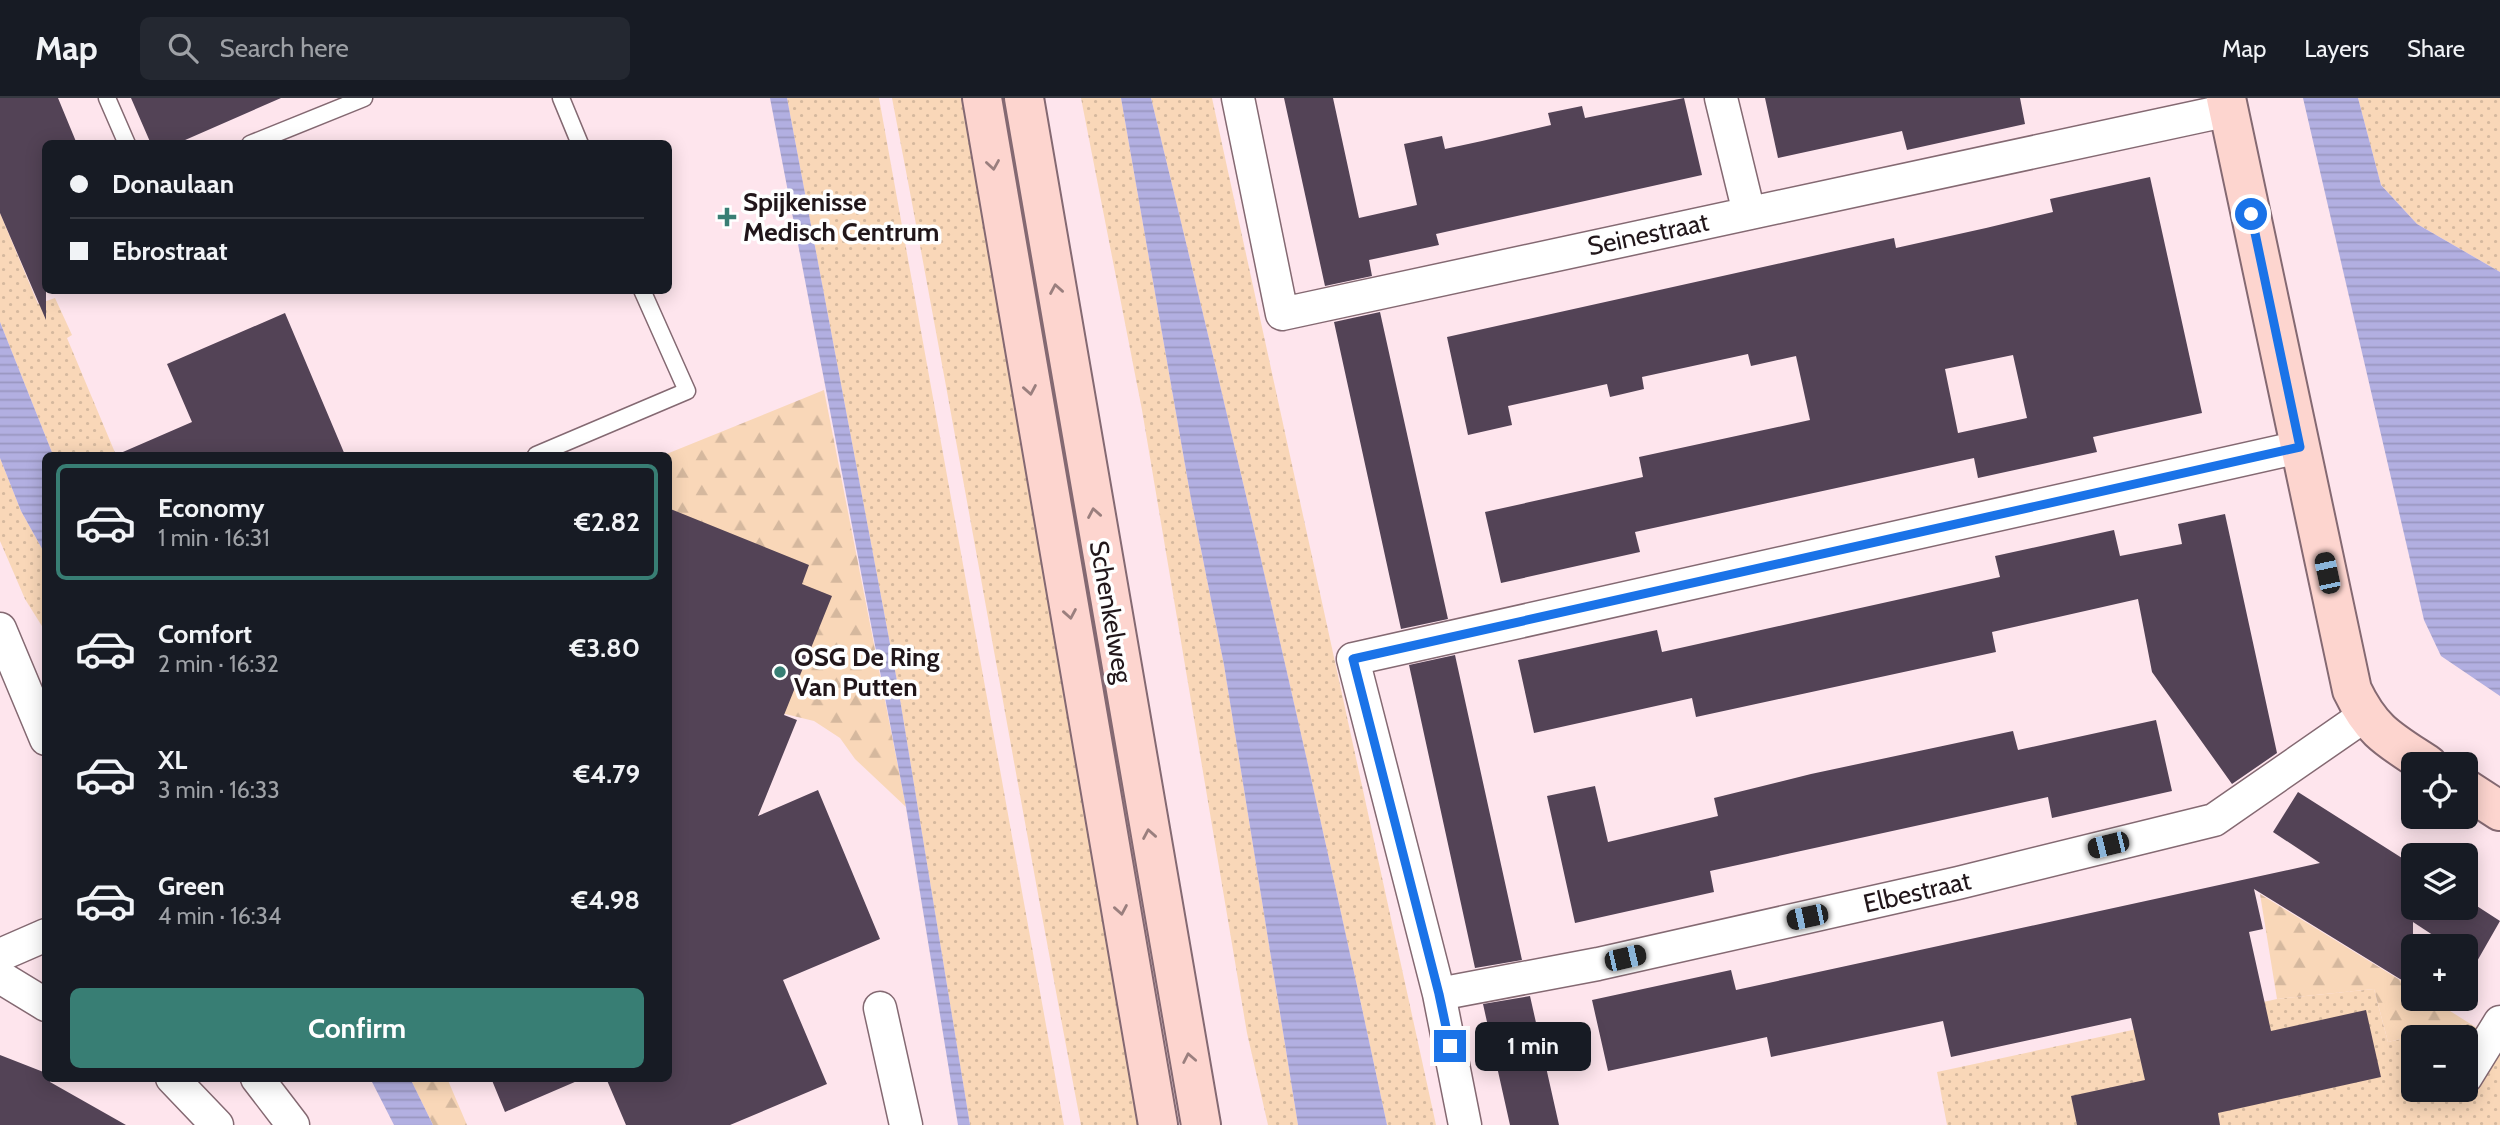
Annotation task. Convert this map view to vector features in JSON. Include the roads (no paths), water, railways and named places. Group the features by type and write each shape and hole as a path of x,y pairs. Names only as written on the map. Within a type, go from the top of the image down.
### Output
{"main road":[{"name":"Schenkelweg","path":"982,98 1158,1125"},
{"name":"Schenkelweg","path":"1024,98 1201,1125"},
{"path":"2228,104 2352,690 2364,716 2384,736 2408,752"},
{"path":"2478,797 2500,811"}],"street":[{"name":"Seinestraat","path":"1238,98 1282,314 1749,213 2228,104"},
{"path":"1720,98 1749,213"},
{"path":"1465,1125 1439,994 1353,659 2300,447"},
{"path":"0,629 38,697 42,718"},
{"name":"Elbestraat","path":"1439,994 1598,964 1958,883 2214,820 2364,716"},
{"path":"0,955 42,937"},
{"path":"0,978 42,1003"},
{"path":"880,1008 906,1125"},
{"path":"2478,1057 2500,1022"},
{"path":"176,1082 216,1125"},
{"path":"260,1082 293,1125"}],"lane":[{"path":"107,98 125,140"},
{"path":"260,140 364,98"},
{"path":"561,98 578,140"},
{"path":"543,452 687,391 644,294"}],"water":[{"path":"770,98 787,98 897,681 970,1125 958,1125 906,807"},
{"path":"1121,98 1151,98 1273,610 1387,1125 1298,1125 1224,665 1191,499"},
{"path":"2303,98 2358,98 2381,185 2417,224 2500,272 2500,696 2441,656 2424,620"},
{"path":"0,322 52,452 42,452 42,549 21,511 0,458"},
{"path":"372,1082 412,1082 433,1125 394,1125"}],"place":[{"name":"Spijkenisse Medisch Centrum","path":"727,217"},
{"name":"OSG De Ring Van Putten","path":"780,672"}]}
